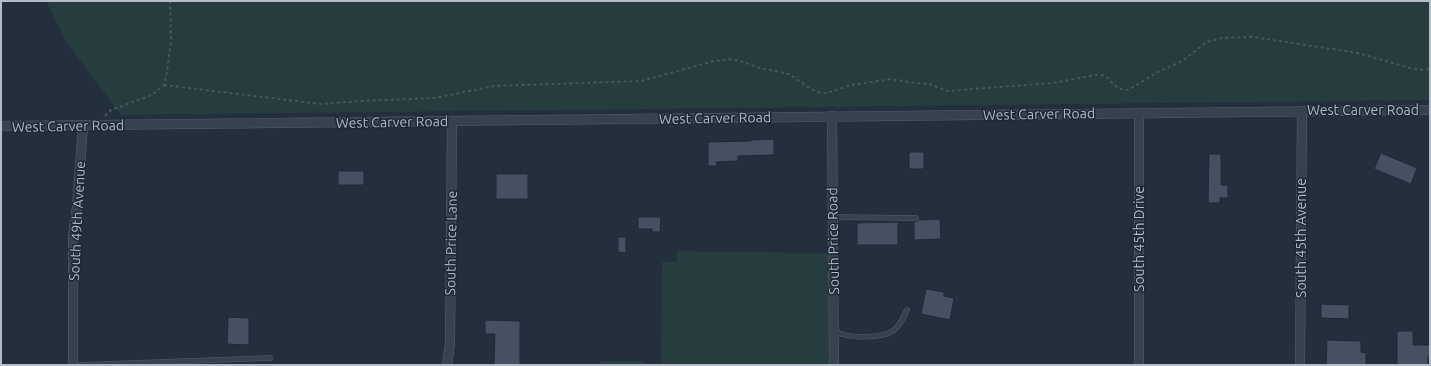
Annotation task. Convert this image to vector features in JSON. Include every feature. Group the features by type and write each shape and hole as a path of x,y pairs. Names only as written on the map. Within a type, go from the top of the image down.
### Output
{"street":[{"name":"West Carver Road","path":"1,126 96,125 452,129 832,116 1430,110"},
{"name":"South 45th Avenue","path":"1300,365 1302,111"},
{"name":"South 45th Drive","path":"1139,113 1139,365"},
{"name":"South Price Road","path":"832,116 834,365"},
{"name":"South 49th Avenue","path":"73,365 73,236 77,207 83,125"},
{"name":"South Price Lane","path":"447,365 450,344 452,129"}],"lane":[{"path":"832,217 916,218"},
{"path":"834,330 840,334 850,336 878,336 892,332 901,323 907,310"},
{"path":"80,365 198,363 270,358"},
{"path":"239,365 240,359"}],"path":[{"path":"96,125 111,110 152,95 164,85 171,40 170,1"},
{"path":"164,85 321,104 435,98 494,86 641,81 714,60 730,59 760,68 789,74 811,89 826,93 852,85 891,79 929,84 947,91 1053,83 1095,75 1102,75 1108,78 1120,89 1128,90 1158,72 1182,61 1207,42 1222,38 1253,37 1358,53 1410,68 1423,70 1430,69"}],"green space":[{"path":"46,1 1430,1 1430,100 121,115 67,43"},
{"path":"677,251 828,253 829,365 661,365 662,262 677,262"},
{"path":"599,361 645,361 645,365 599,365"}],"building":[{"path":"774,139 774,155 738,156 738,161 716,162 717,166 708,166 708,142"},
{"path":"909,152 924,152 924,169 909,169"},
{"path":"1381,153 1417,168 1411,184 1374,169"},
{"path":"1209,154 1221,154 1221,185 1228,185 1228,198 1220,198 1220,203 1208,203"},
{"path":"338,171 364,171 364,185 338,185"},
{"path":"496,174 528,174 528,199 496,199"},
{"path":"638,217 661,217 660,232 652,232 652,229 638,229"},
{"path":"940,219 941,239 914,240 914,222 919,220"},
{"path":"898,222 898,245 857,245 857,223"},
{"path":"618,237 626,237 626,253 618,252"},
{"path":"926,289 944,292 944,296 954,298 950,320 921,314"},
{"path":"1321,304 1349,305 1349,319 1321,318"},
{"path":"228,317 249,318 249,345 227,344"},
{"path":"485,320 520,321 520,365 494,365 495,334 485,334"},
{"path":"1397,331 1413,331 1413,345 1430,345 1428,365 1397,365"},
{"path":"1327,340 1361,341 1361,352 1366,353 1366,365 1326,365"}]}
